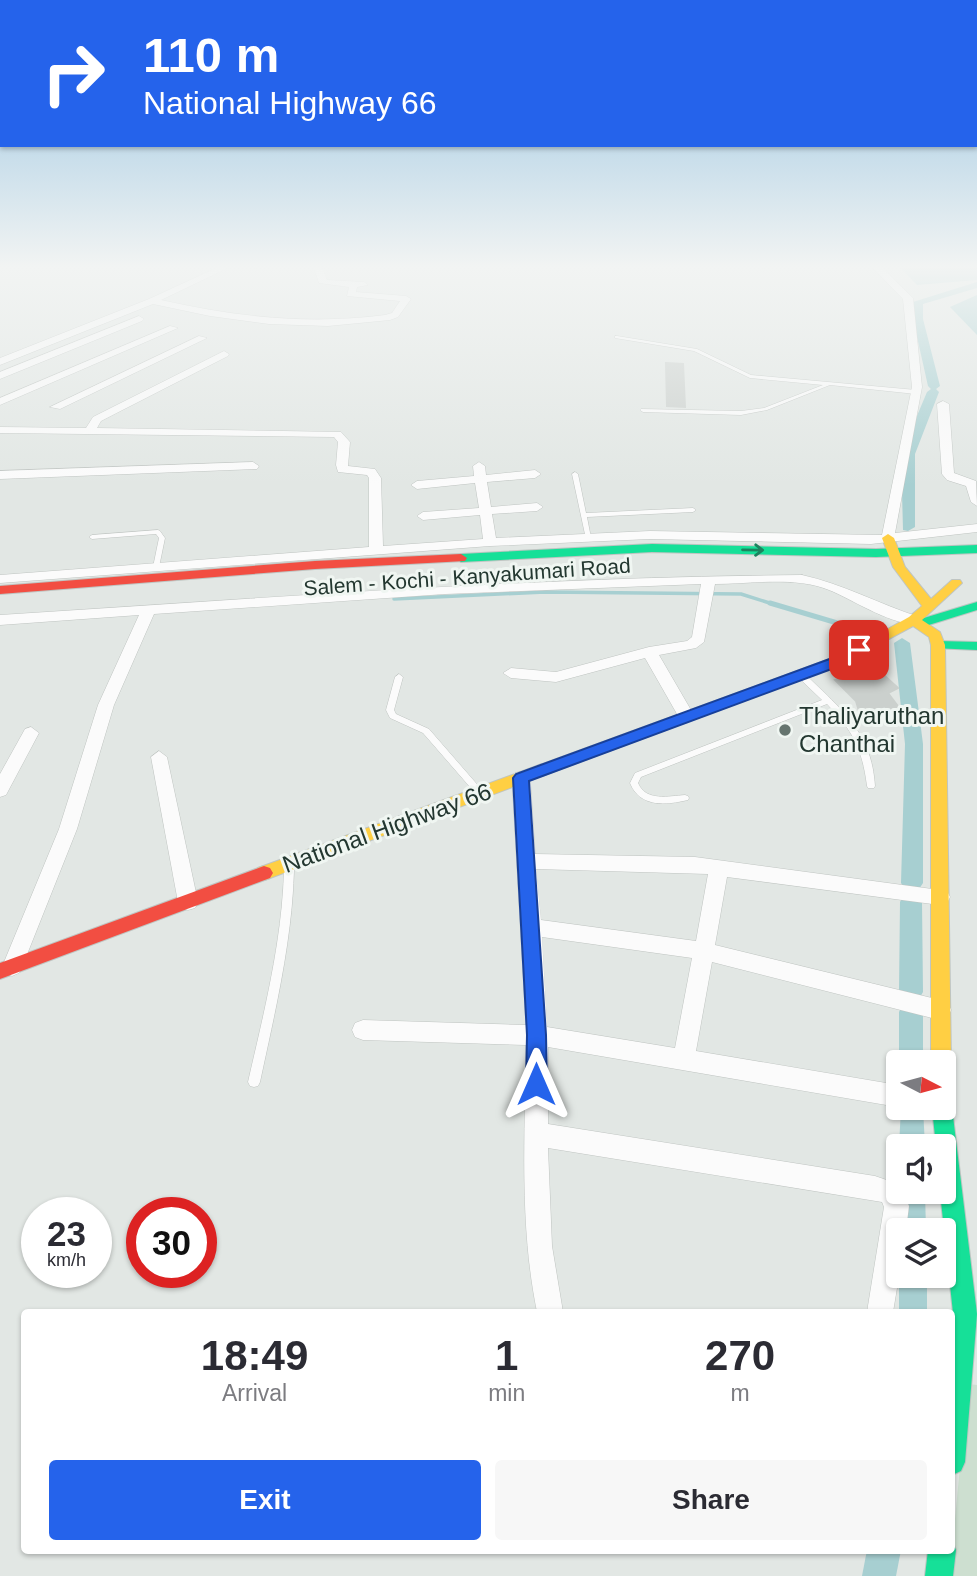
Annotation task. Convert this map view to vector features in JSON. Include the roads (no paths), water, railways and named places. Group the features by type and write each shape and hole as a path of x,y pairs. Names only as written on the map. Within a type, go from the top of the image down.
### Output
{"main road":[{"name":"Salem - Kochi - Kanyakumari Road","path":"0,590 316,565 652,548 888,545 939,551 976,548"},
{"path":"888,545 895,569 915,585 930,607"},
{"path":"932,571 934,558 939,551"},
{"name":"Salem - Kochi - Kanyakumari Road","path":"0,608 652,566 826,569"},
{"path":"868,569 932,571 977,590"},
{"name":"National Highway 66","path":"6,969 840,660 917,622 956,583"},
{"path":"917,622 977,606"},
{"path":"917,622 935,635 938,645 941,1050"},
{"path":"938,645 977,646"},
{"path":"942,1120 949,1218"},
{"path":"955,1403 957,1364 966,1322 956,1283"},
{"path":"939,1576 942,1554"}],"street":[{"path":"0,362 57,339"},
{"path":"67,339 151,367"},
{"path":"0,376 90,339"},
{"path":"0,402 149,339"},
{"path":"56,407 151,367 201,339"},
{"path":"888,545 918,379 911,339"},
{"path":"89,431 97,419 174,375 224,354"},
{"path":"943,404 948,474 972,484 977,502"},
{"path":"0,430 337,435 343,438 345,443 342,469 371,472 375,478 376,551"},
{"path":"0,475 253,466"},
{"path":"479,466 491,542"},
{"path":"417,485 535,474"},
{"path":"423,516 537,507"},
{"path":"0,579 491,542 650,535 888,545 977,528"},
{"path":"0,620 445,590 802,579 832,586 876,608 917,622"},
{"path":"511,673 556,677 649,652 691,645 699,639 709,580"},
{"path":"6,969 68,828 106,705 148,612"},
{"path":"649,652 687,717"},
{"path":"0,790 31,733"},
{"path":"159,757 188,902"},
{"path":"521,778 537,1035 536,1134 541,1276 549,1309"},
{"path":"525,862 653,862 940,897"},
{"path":"684,1058 719,868"},
{"path":"530,927 704,951 940,1010"},
{"path":"363,1030 537,1035 886,1094"},
{"path":"536,1134 874,1188 890,1193 897,1206 896,1218"},
{"path":"881,1309 886,1288"}],"lane":[{"path":"626,339 695,350 750,376 916,392"},
{"path":"643,410 741,413 765,409 833,383"},
{"path":"575,474 588,538"},
{"path":"583,515 693,510"},
{"path":"92,537 158,532 162,538 156,567"},
{"path":"801,675 850,723 865,748 871,786"},
{"path":"399,677 390,710 393,716 426,731 480,794"},
{"path":"685,798 645,798 635,791 634,783 638,775 827,701"},
{"path":"254,1082 287,925 289,864"}],"waterway":[{"path":"923,339 934,386"},
{"path":"908,527 908,454 933,392"},
{"path":"394,599 545,592 741,594 776,605"},
{"path":"770,603 878,632"},
{"path":"902,643 914,744 912,883"},
{"path":"911,902 911,992"},
{"path":"911,1012 911,1050"},
{"path":"912,1120 912,1134"},
{"path":"912,1204 912,1218"},
{"path":"913,1288 913,1309"},
{"path":"879,1576 883,1554"}],"place":[{"name":"Thaliyaruthan Chanthai","path":"785,730"}]}
